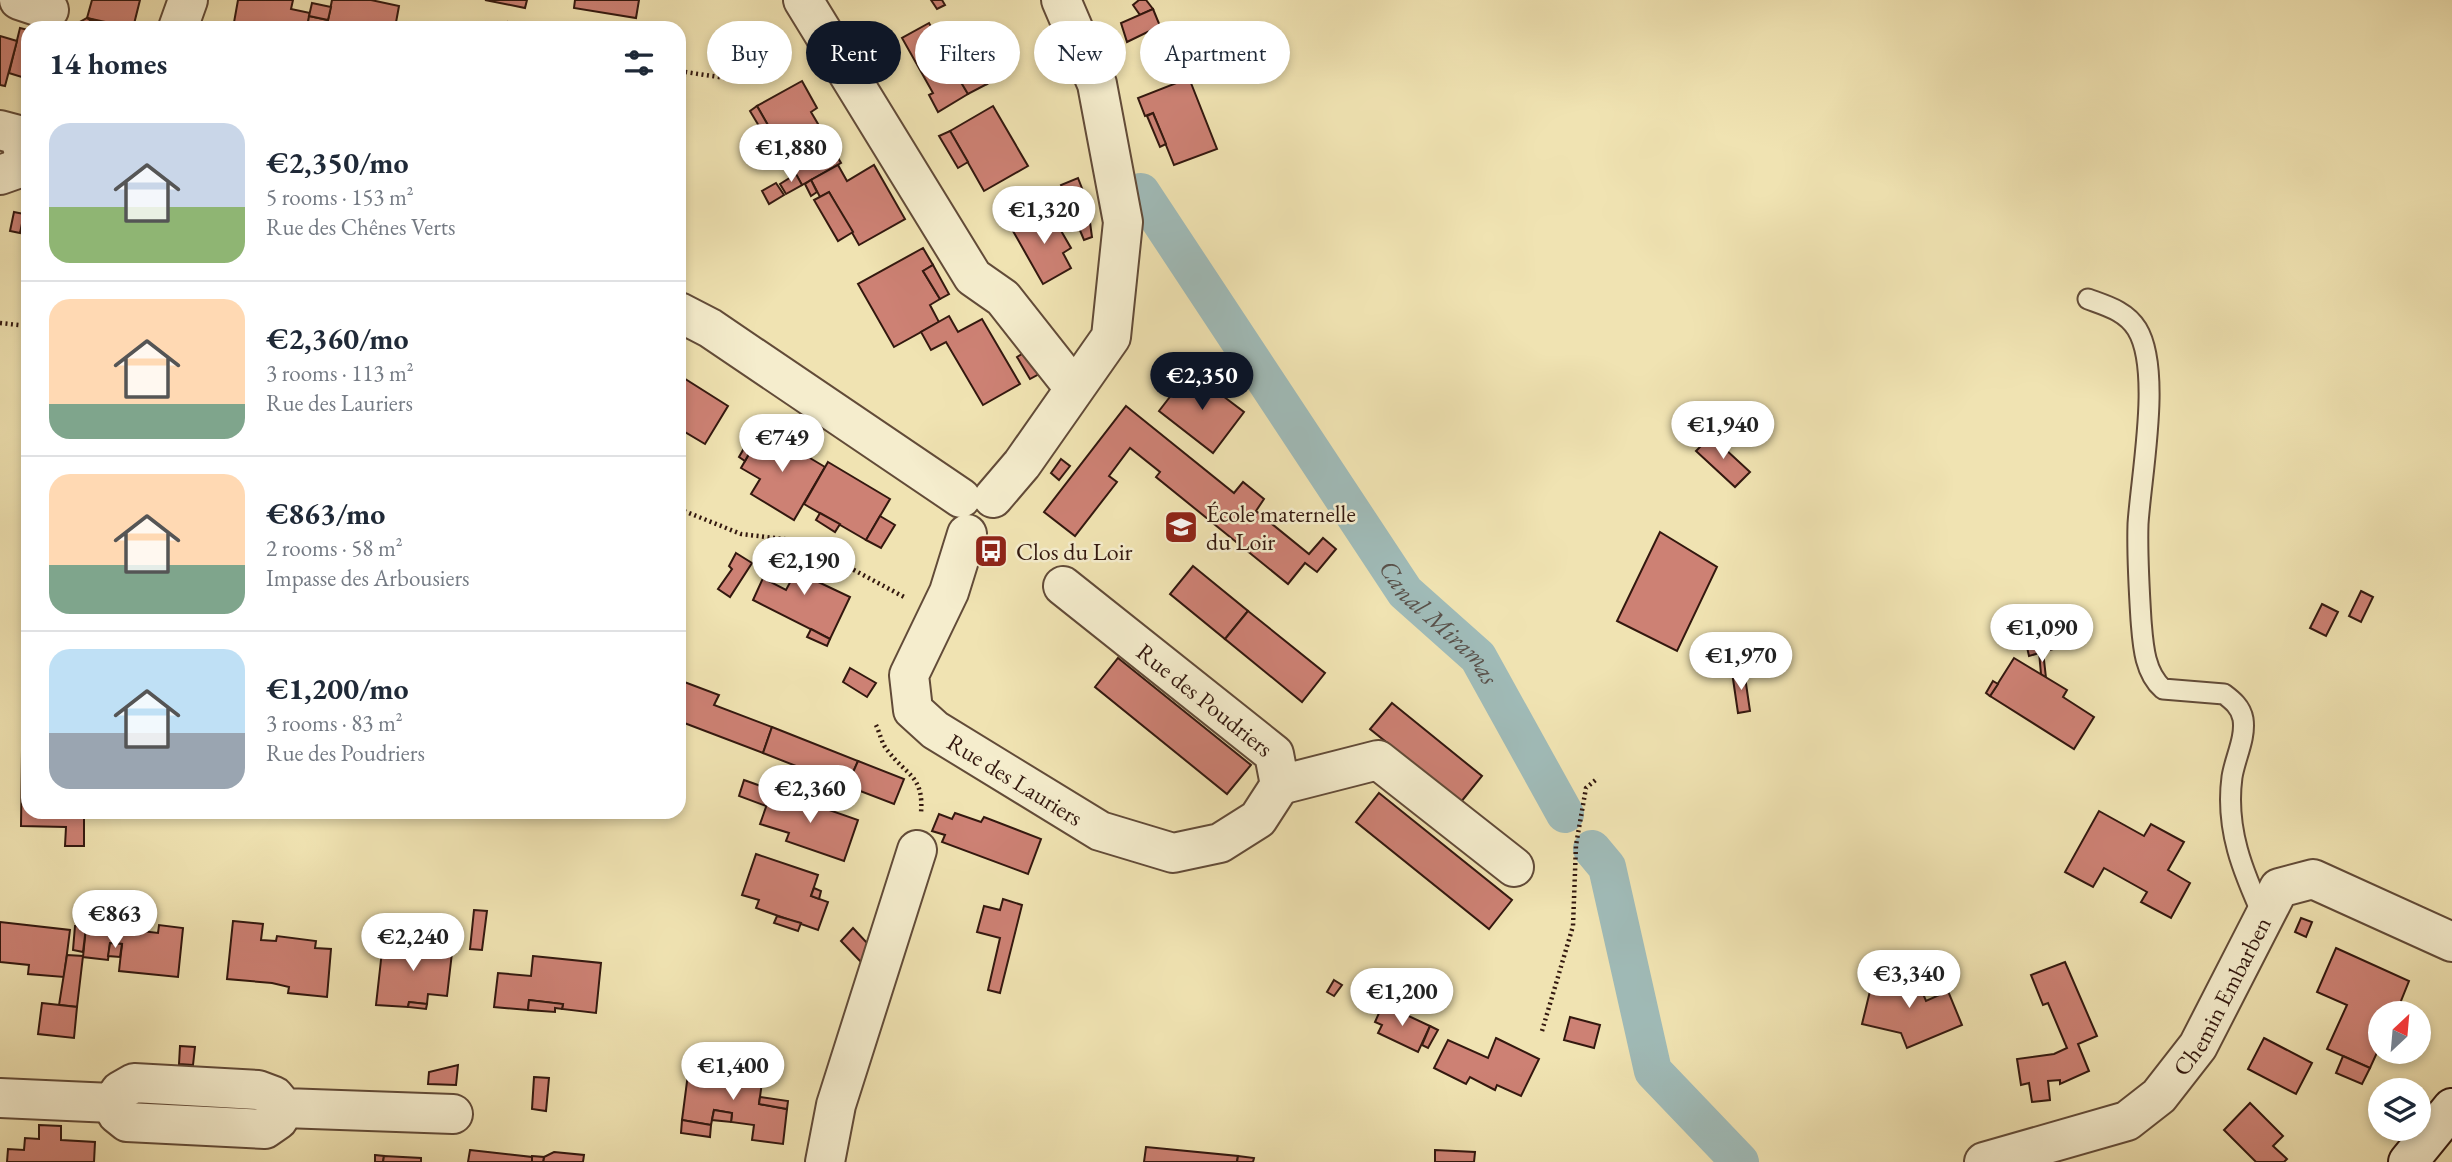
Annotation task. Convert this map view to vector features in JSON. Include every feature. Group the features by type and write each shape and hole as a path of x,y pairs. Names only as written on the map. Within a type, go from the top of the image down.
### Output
{"street":[{"path":"180,21 188,0"},
{"path":"686,316 710,328 974,510 1022,464 1111,337 1123,222 1097,84 1061,0"},
{"path":"806,6 973,276 1003,298 1074,388"},
{"path":"0,175 10,173 21,164"},
{"name":"Rue des Lauriers","path":"974,510 949,592 909,675 914,710 935,730 1100,831 1173,853 1220,843 1258,819 1280,785"},
{"name":"Rue des Poudriers","path":"1063,586 1274,754 1280,785 1378,760 1514,867"},
{"path":"825,1162 836,1105 917,849"},
{"name":"Chemin Embarben","path":"1983,1162 2127,1121 2159,1096 2198,1046 2279,888 2313,879 2452,942"},
{"path":"0,1098 112,1103 120,1091 134,1083 258,1090 274,1096 284,1108 453,1114"},
{"path":"2408,1162 2452,1108"}],"lane":[{"path":"2088,299 2123,313 2143,340 2146,354 2148,395 2138,526 2139,589 2146,660 2163,689 2224,694 2242,714 2244,727 2232,777 2233,829 2241,866 2264,918"}],"path":[{"path":"686,72 739,80 795,49 806,6"},
{"path":"0,323 21,325"},
{"path":"686,512 741,534 800,541 937,615"},
{"path":"874,721 887,751 912,773 922,796 917,849"},
{"path":"1542,1031 1573,926 1576,845 1586,788 1598,778"}],"building":[{"path":"92,0 140,0 135,21 101,21 87,18"},
{"path":"238,0 293,0 291,9 310,13 308,21 234,21"},
{"path":"332,0 371,0 399,6 396,21 308,21 309,16 328,20"},
{"path":"485,0 527,0 525,8"},
{"path":"575,0 639,0 636,18 574,8"},
{"path":"931,0 942,0 945,5 937,9"},
{"path":"1139,0 1146,0 1153,9 1140,15 1133,5"},
{"path":"312,3 331,7 328,20 309,16"},
{"path":"1153,9 1158,21 1140,21 1140,36 1127,42 1126,21"},
{"path":"20,28 21,28 21,77 9,73"},
{"path":"915,31 915,61 902,38"},
{"path":"0,36 17,41 5,86 0,85"},
{"path":"802,81 817,108 811,112 841,163 802,185 757,106"},
{"path":"928,84 963,84 968,94 938,112 929,95 933,93"},
{"path":"962,84 987,84 968,94"},
{"path":"1174,84 1191,84 1217,149 1174,165 1153,113 1145,116 1138,98"},
{"path":"757,106 789,162 783,166 750,111"},
{"path":"993,106 1028,166 984,191 950,131"},
{"path":"1153,113 1166,144 1160,147 1147,116"},
{"path":"950,131 968,162 958,168 939,136"},
{"path":"838,165 847,181 874,165 905,219 859,245 829,192 820,197 811,180"},
{"path":"796,174 802,185 786,194 780,184"},
{"path":"1078,178 1083,191 1066,198 1061,185"},
{"path":"811,180 817,192 811,196 805,184"},
{"path":"776,183 784,195 769,204 762,191"},
{"path":"1083,191 1089,215 1076,221 1066,198"},
{"path":"829,192 853,232 838,241 814,200"},
{"path":"1049,210 1071,248 1063,253 1071,268 1043,284 1013,231"},
{"path":"14,212 21,213 20,233 10,231"},
{"path":"1089,215 1092,237 1084,240 1076,221"},
{"path":"923,248 933,265 923,271 940,299 930,305 939,322 894,347 858,284"},
{"path":"933,265 949,294 940,299 923,271"},
{"path":"949,316 958,332 982,319 1020,384 983,405 946,342 931,350 921,332"},
{"path":"1027,351 1039,374 1030,379 1017,357"},
{"path":"1190,371 1244,412 1213,453 1159,411"},
{"path":"686,379 728,406 705,444 686,433"},
{"path":"1126,406 1234,493 1243,482 1264,499 1256,511 1309,554 1323,538 1336,549 1317,572 1305,563 1288,584 1156,477 1160,472 1130,448 1109,476 1117,482 1075,536 1044,512"},
{"path":"763,430 825,467 794,520 751,494 760,479 741,468"},
{"path":"751,436 757,439 745,461 739,457"},
{"path":"1711,436 1750,472 1735,487 1696,451"},
{"path":"1061,459 1070,466 1059,480 1051,473"},
{"path":"828,462 890,499 866,540 804,504"},
{"path":"820,513 840,524 835,532 816,520"},
{"path":"880,516 895,525 881,548 866,540"},
{"path":"1660,532 1717,567 1677,651 1617,621"},
{"path":"786,550 821,567 814,580 850,597 830,639 753,600 763,578 786,590 794,575 778,567"},
{"path":"736,553 752,563 730,597 718,589 732,569 729,566"},
{"path":"1193,566 1248,611 1225,639 1170,594"},
{"path":"2361,591 2373,597 2361,622 2349,616"},
{"path":"2322,604 2338,612 2326,636 2310,628"},
{"path":"1248,611 1325,673 1302,702 1225,639"},
{"path":"2071,621 2077,642 2029,656 2024,634"},
{"path":"811,629 830,639 827,646 807,637"},
{"path":"1740,642 1743,662 1731,665 1729,644"},
{"path":"2043,651 2046,678 2041,674 2039,652"},
{"path":"1118,658 1251,765 1227,794 1095,687"},
{"path":"2014,658 2067,690 2063,697 2094,717 2074,749 1990,696"},
{"path":"850,668 876,683 867,697 843,682"},
{"path":"1744,670 1750,711 1738,713 1732,672"},
{"path":"1993,681 1998,684 1990,696 1986,693"},
{"path":"686,683 719,695 714,705 772,727 763,753 686,724"},
{"path":"1392,703 1482,776 1461,802 1370,729"},
{"path":"772,727 858,761 847,786 763,753"},
{"path":"858,761 904,779 894,804 847,786"},
{"path":"744,780 772,790 766,806 739,796"},
{"path":"772,790 858,820 844,861 786,841 789,833 760,824"},
{"path":"1379,793 1512,900 1489,929 1356,822"},
{"path":"2099,811 2144,836 2151,824 2184,842 2168,870 2190,883 2171,918 2141,902 2147,892 2104,868 2093,887 2065,872"},
{"path":"955,813 981,822 984,817 1041,839 1028,874 942,842 945,835 932,831 939,814 952,819"},
{"path":"21,819 84,819 84,846 65,846 66,827 21,826"},
{"path":"756,854 818,875 811,896 828,902 818,930 756,908 759,900 742,895"},
{"path":"814,888 821,891 819,899 811,896"},
{"path":"1003,899 1022,905 1000,993 988,990 1000,938 977,932 984,906 1000,910"},
{"path":"474,910 487,911 482,950 470,949"},
{"path":"777,916 801,923 798,931 774,923"},
{"path":"87,917 125,922 125,929 158,933 159,925 183,928 178,977 119,971 122,944 110,943 108,960 83,957"},
{"path":"2301,918 2312,922 2306,937 2295,932"},
{"path":"233,921 263,924 261,940 276,941 277,936 316,941 315,948 331,949 327,997 288,993 289,987 272,983 227,979"},
{"path":"0,922 70,930 64,977 28,974 29,965 0,962"},
{"path":"75,926 86,927 83,952 73,950"},
{"path":"853,928 868,944 862,963 841,941"},
{"path":"414,940 453,944 447,996 428,994 427,1004 409,1002 408,1007 376,1005 383,942 413,945"},
{"path":"110,943 122,944 120,957 108,956"},
{"path":"2336,948 2409,981 2401,1001 2368,1001 2370,1068 2327,1049 2347,1005 2317,992"},
{"path":"67,955 83,956 77,1007 59,1005"},
{"path":"533,956 601,963 596,1013 562,1009 563,1004 529,1000 528,1010 494,1007 498,973 531,976"},
{"path":"2065,962 2097,1036 2078,1044 2089,1071 2060,1084 2060,1080 2048,1081 2050,1100 2032,1102 2029,1083 2021,1085 2017,1059 2054,1054 2067,1048 2048,1003 2043,1005 2031,975"},
{"path":"1903,965 1919,984 1926,1001 1948,991 1962,1025 1907,1048 1901,1033 1862,1024 1871,987 1875,988"},
{"path":"1334,980 1342,985 1334,996 1327,992"},
{"path":"529,1000 563,1004 562,1009 555,1008 555,1012 528,1010"},
{"path":"409,1002 427,1004 426,1009 408,1007"},
{"path":"42,1003 77,1007 74,1038 38,1034"},
{"path":"1383,1004 1430,1026 1418,1052 1378,1033 1382,1025 1375,1022"},
{"path":"1570,1017 1600,1025 1594,1048 1564,1040"},
{"path":"1430,1026 1438,1030 1428,1048 1422,1045"},
{"path":"1496,1038 1539,1059 1521,1096 1497,1085 1495,1090 1470,1077 1466,1084 1434,1068 1448,1040 1488,1058"},
{"path":"2264,1038 2312,1063 2296,1094 2248,1069"},
{"path":"180,1046 195,1047 193,1065 179,1064"},
{"path":"2343,1056 2370,1068 2362,1084 2336,1073"},
{"path":"458,1065 456,1085 428,1084 429,1072"},
{"path":"689,1066 763,1075 759,1104 787,1109 783,1144 752,1140 754,1125 731,1122 732,1113 714,1110 711,1125 682,1120"},
{"path":"534,1077 549,1078 546,1111 532,1109"},
{"path":"760,1097 788,1101 787,1109 759,1104"},
{"path":"2250,1103 2283,1136 2273,1146 2287,1159 2284,1162 2256,1162 2224,1130"},
{"path":"714,1110 732,1113 731,1122 712,1120"},
{"path":"682,1120 711,1125 710,1137 681,1133"},
{"path":"39,1125 61,1126 61,1140 95,1142 94,1162 7,1162 8,1149 24,1150 25,1138 39,1139"},
{"path":"1146,1147 1238,1156 1237,1162 1144,1162"},
{"path":"470,1150 532,1157 532,1162 468,1162"},
{"path":"1435,1150 1475,1152 1474,1162 1435,1162"},
{"path":"554,1152 584,1155 583,1162 543,1162 544,1157"},
{"path":"375,1155 384,1156 383,1162 375,1162"},
{"path":"384,1156 421,1158 421,1162 383,1162"},
{"path":"532,1156 544,1157 543,1162 532,1162"},
{"path":"1238,1156 1254,1158 1253,1162 1237,1162"}],"waterway":[{"name":"Canal Miramas","path":"1141,192 1405,592 1478,657 1565,814"},
{"name":"Canal Miramas","path":"1592,849 1607,867 1653,1071 1740,1162"}],"place":[{"name":"École maternelle du Loir","path":"1181,527"},
{"name":"Clos du Loir","path":"991,551"}]}
